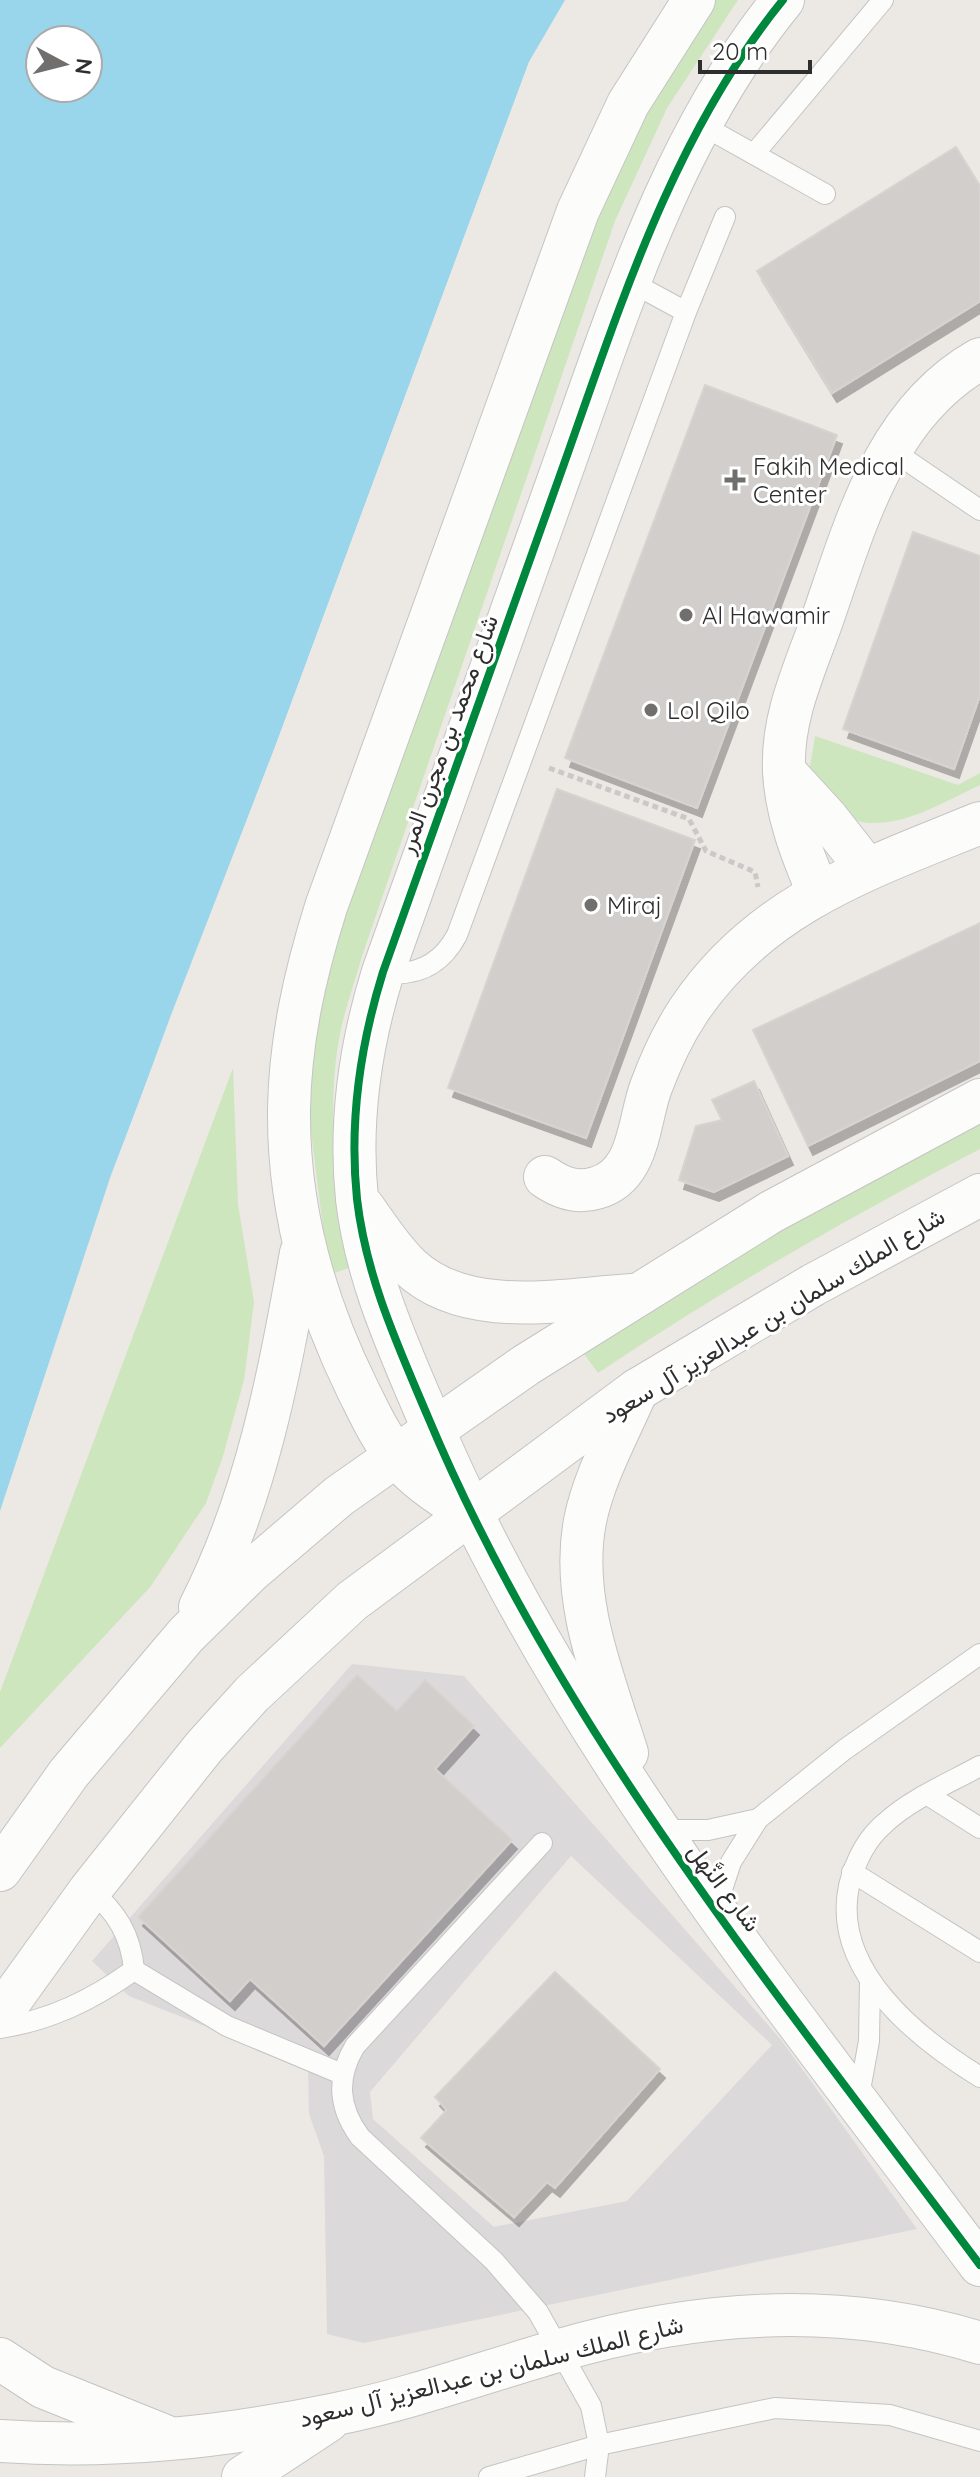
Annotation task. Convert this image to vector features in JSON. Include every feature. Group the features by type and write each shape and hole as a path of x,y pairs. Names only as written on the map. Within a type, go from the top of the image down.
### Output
{"street":[{"path":"470,1512 418,1479 397,1457 369,1416 321,1306 303,1240 291,1162 289,1110 297,1020 310,956 578,211 628,104 694,0"},
{"name":"شارع محمد بن مجرن المرر","path":"470,1512 434,1432 374,1282 357,1199 355,1103 361,1054 383,972 629,281 700,124 751,39 783,0"},
{"path":"818,892 796,833 784,771 785,742 797,686 865,501 890,449 934,395 980,359"},
{"path":"784,771 827,818 867,869"},
{"path":"545,1177 558,1186 587,1191 615,1180 625,1169 632,1156 650,1089 688,1012 713,978 767,925 818,892 980,823"},
{"path":"0,1870 69,1773 186,1635 339,1496 526,1365 771,1212 980,1100"},
{"name":"شارع الملك سلمان بن عبدالعزيز آل سعود","path":"0,2015 90,1890 204,1747 252,1694 352,1601 637,1390 813,1285 980,1195"},
{"path":"357,1199 411,1269 458,1294 507,1302 638,1295"},
{"path":"186,1635 225,1553 260,1453 279,1375 303,1240"},
{"path":"637,1390 594,1491 585,1521 581,1585 586,1616 652,1823"},
{"name":"شارع النَّهل","path":"470,1512 510,1589 652,1823 980,2265"},
{"name":"شارع الملك سلمان بن عبدالعزيز آل سعود","path":"0,2441 108,2444 178,2441 339,2414 560,2350 695,2320 747,2314 853,2317 906,2324 980,2343"},
{"path":"0,2359 43,2387 178,2441"},
{"path":"243,2477 339,2414"}],"lane":[{"path":"754,154 883,0"},
{"path":"700,124 825,194"},
{"path":"383,972 398,974 427,967 450,948 686,312 725,217"},
{"path":"629,281 686,312"},
{"path":"890,449 980,510"},
{"path":"716,1909 731,1862 758,1819 844,1750 980,1654"},
{"path":"980,1766 884,1823 870,1838 852,1872 847,1920 851,1941 870,1980 916,2029 980,2077"},
{"path":"928,1795 980,1828"},
{"path":"652,1823 708,1830 758,1819"},
{"path":"542,1843 355,2046 342,2074 342,2104 360,2137 510,2277 538,2312 591,2406 599,2445 595,2477"},
{"path":"852,1872 980,1952"},
{"path":"90,1890 119,1919 128,1938 134,1970 227,2026 342,2074"},
{"path":"0,2028 67,2010 109,1988 134,1970"},
{"path":"858,2101 869,2041 870,1980"},
{"path":"489,2477 599,2445 775,2408 890,2415 980,2441"}],"path":[{"path":"522,758 689,819 706,851 755,872 767,925"}],"shaded area":[{"path":"352,1664 464,1676 782,2041 917,2229 364,2343 327,2334 324,2156 309,2114 308,2067 129,1996 92,1961","holes":["571,1856 772,2045 627,2201 494,2227 373,2119 370,2092"]}],"green space":[{"path":"699,0 738,0 667,108 615,221 347,1005 336,1063 333,1121 351,1267 329,1275 308,1108 313,1031 332,947 585,212"},
{"path":"815,736 958,785 980,773 980,785 910,817 873,823 855,821 834,810 808,779"},
{"path":"233,1068 238,1204 254,1302 244,1380 223,1456 206,1503 151,1586 0,1748 0,1692"},
{"path":"980,1119 980,1149 786,1256 598,1373 579,1347 712,1264"}],"water":[{"path":"0,0 565,0 529,62 275,747 111,1175 0,1511"}],"pier":[{"path":"566,0 569,2 533,64 279,748 115,1176 0,1515 112,1175 171,1015 275,747 529,62"}],"building":[{"path":"956,147 980,186 980,301 832,393 757,271"},
{"path":"705,385 837,435 697,808 565,758"},
{"path":"913,532 980,556 980,695 954,769 843,729"},
{"path":"557,789 695,840 586,1138 448,1088"},
{"path":"980,923 980,1061 808,1146 753,1030"},
{"path":"754,1081 788,1156 714,1192 679,1180 696,1126 722,1120 712,1100"},
{"path":"357,1675 397,1711 425,1680 474,1726 435,1769 512,1840 324,2046 250,1979 230,2001 138,1917"},
{"path":"555,1972 660,2069 555,2188 547,2182 514,2217 421,2138 447,2110 435,2097"}],"cycle path":[{"path":"783,0 744,53 709,109 651,228 603,353 383,972 368,1028 358,1084 354,1141 357,1199 361,1228 376,1284 406,1364 481,1532 541,1644 607,1752 678,1857 827,2063 980,2265"}],"place":[{"name":"Fakih Medical Center","path":"735,480"},
{"name":"Al Hawamir","path":"686,615"},
{"name":"Lol Qilo","path":"651,710"},
{"name":"Miraj","path":"591,905"}]}
